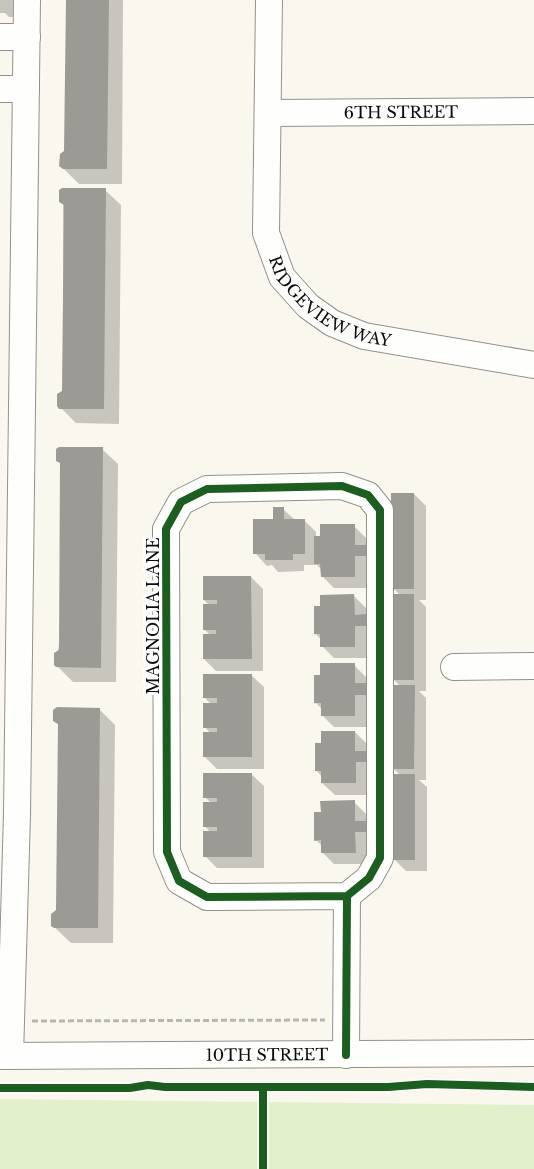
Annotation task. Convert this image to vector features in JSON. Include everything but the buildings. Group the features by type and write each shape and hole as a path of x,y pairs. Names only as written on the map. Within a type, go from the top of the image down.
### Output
{"street":[{"path":"5,1056 10,1021 10,507 26,88 27,0"},
{"name":"RIDGEVIEW WAY","path":"269,0 266,233 282,277 308,306 332,323 364,336 534,365"},
{"path":"0,37 27,37"},
{"path":"0,88 26,88"},
{"name":"6TH STREET","path":"269,113 534,111"},
{"name":"MAGNOLIA LANE","path":"342,486 368,495 380,510 380,858 369,878 347,896 207,897 180,881 167,852 166,529 181,502 207,489 342,486"},
{"path":"454,667 534,666"},
{"path":"346,1055 347,896"},
{"name":"10TH STREET","path":"5,1056 534,1053"}],"path":[{"path":"10,1021 335,1020"}],"green space":[{"path":"0,1099 534,1105 534,1169 0,1169"}],"cycle path":[{"path":"346,1055 347,896 369,878 380,858 380,510 368,495 342,486 207,489 181,502 166,529 167,852 179,881 207,897 347,896"},
{"path":"0,1088 130,1088 148,1085 165,1087 388,1087 427,1084 534,1087"},
{"path":"263,1087 263,1169"}]}
